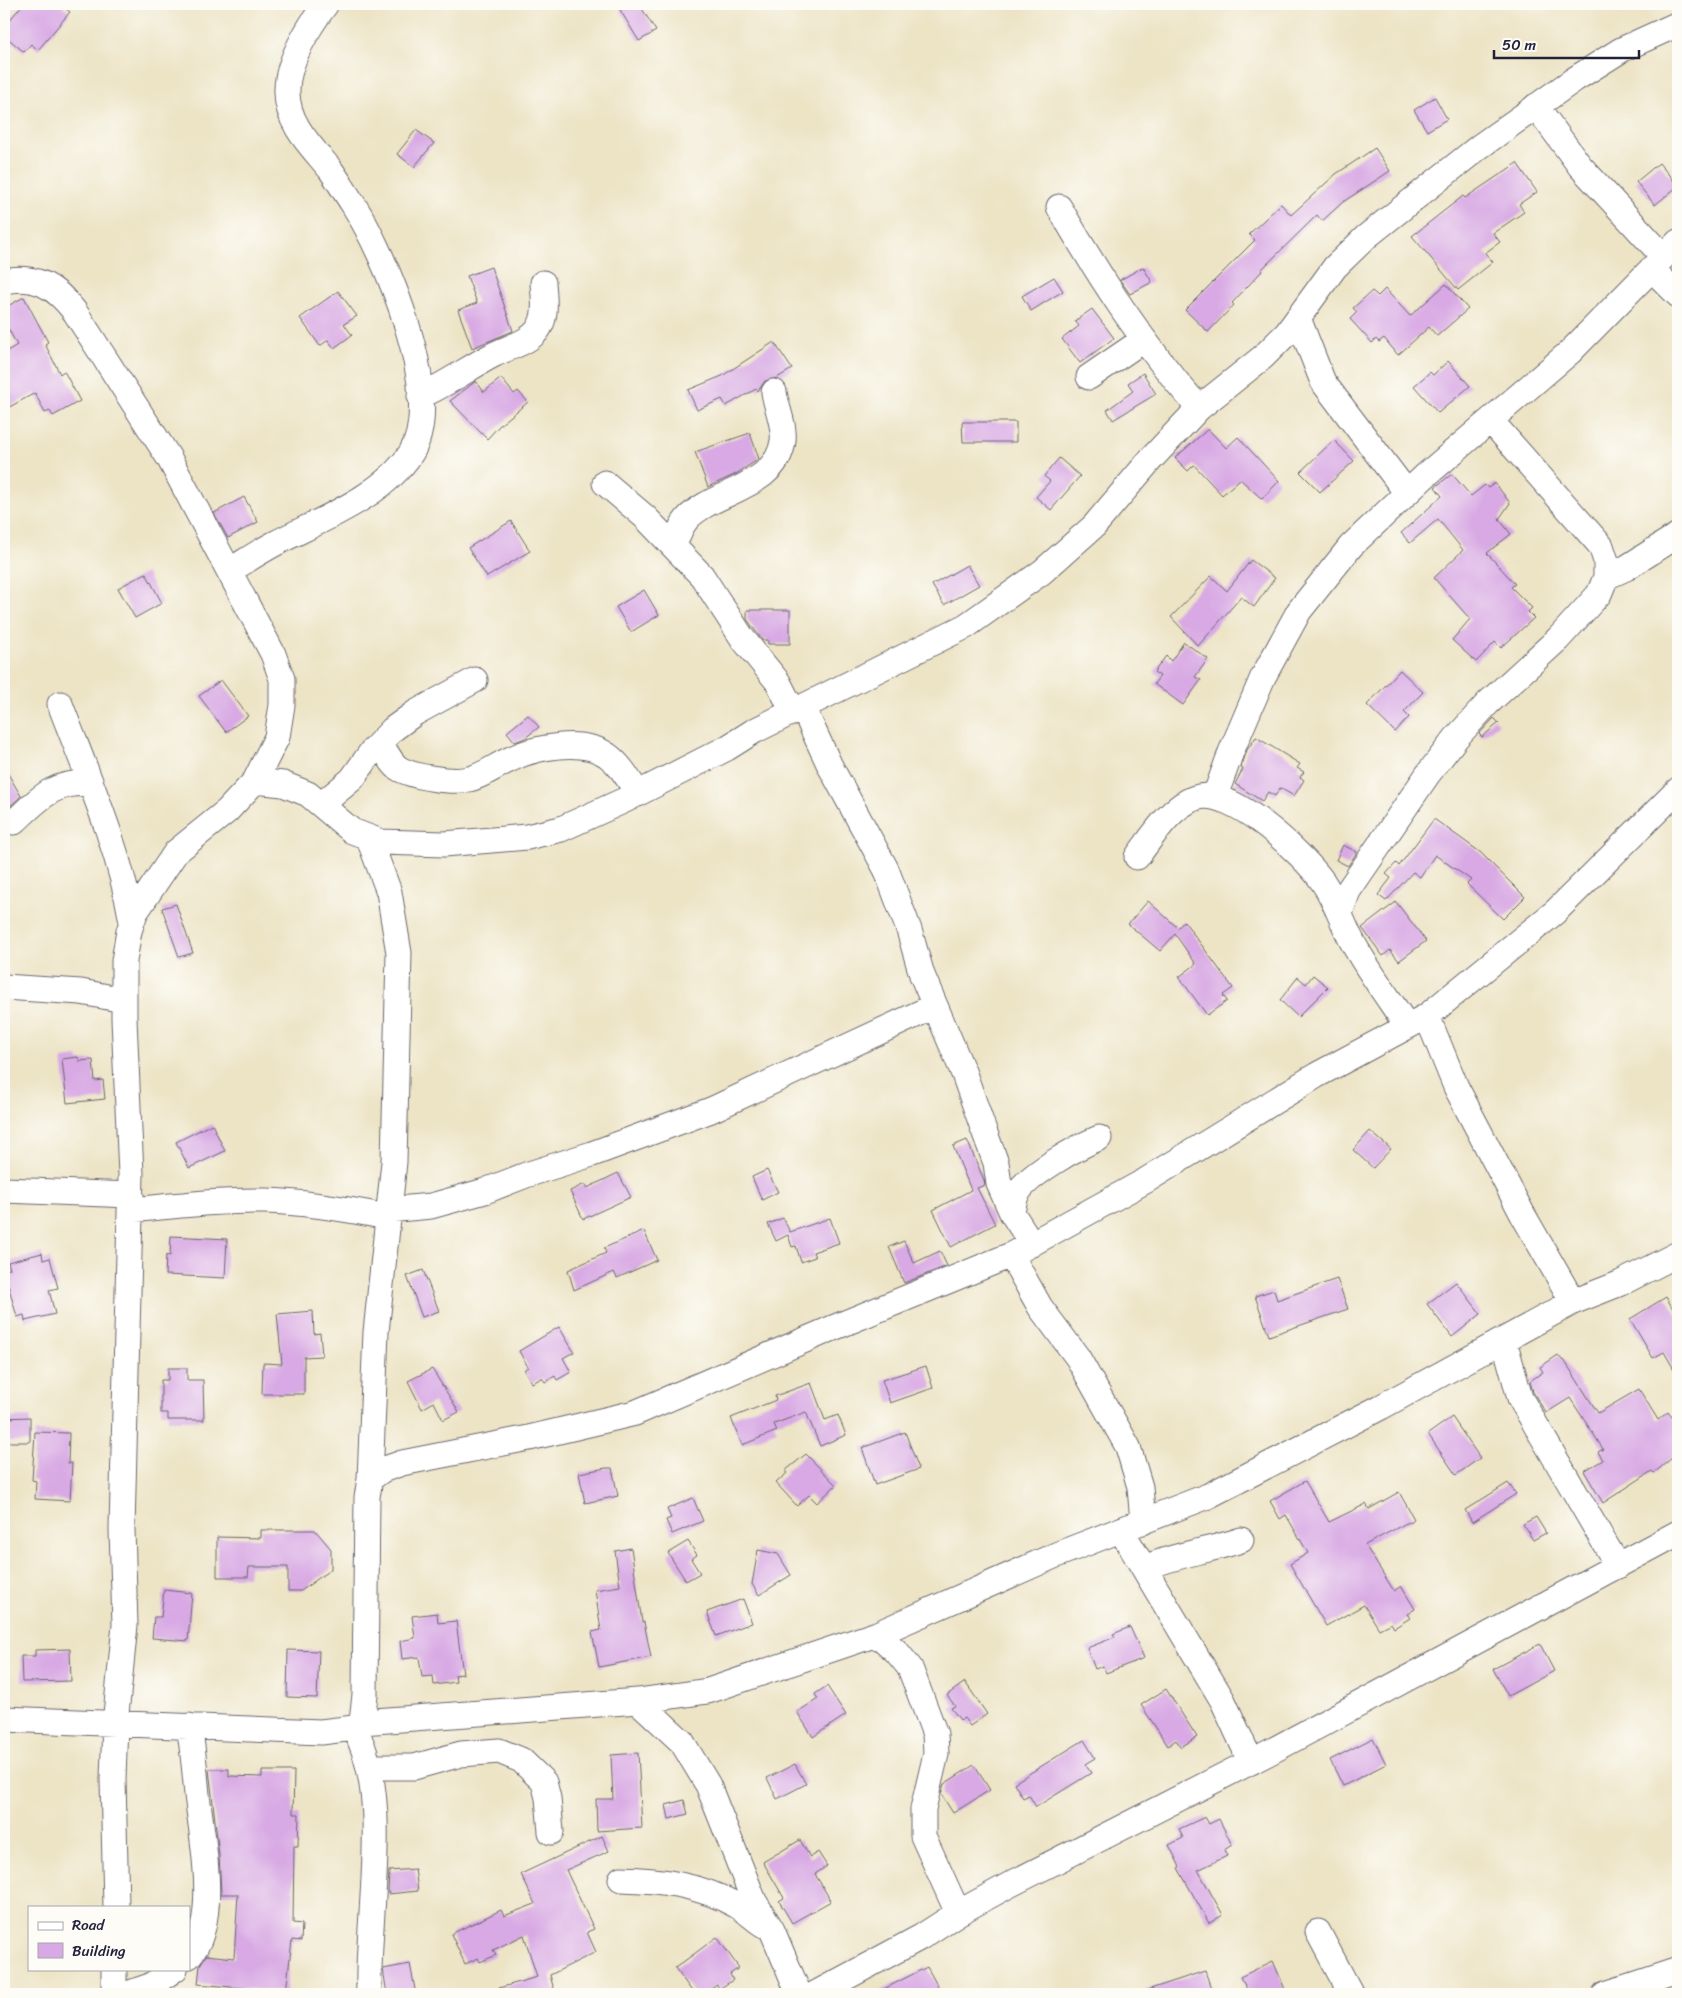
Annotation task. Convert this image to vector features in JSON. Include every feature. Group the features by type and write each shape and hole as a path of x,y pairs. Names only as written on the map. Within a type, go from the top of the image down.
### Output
{"street":[{"path":"229,571 271,545 362,500 411,453 421,428 420,396 415,353 407,321 372,238 331,170 307,143 290,117 286,92 291,71 303,38 326,4"},
{"path":"256,781 283,784 308,794 352,831 381,842 444,844 527,837 561,829 638,794 727,748 754,731 966,626 1042,572 1094,526 1151,459 1199,408 1263,357 1287,334 1335,267 1366,237 1472,153 1536,106 1621,50 1678,24"},
{"path":"1536,106 1580,166 1664,256 1678,295"},
{"path":"1059,207 1084,251 1143,340 1165,370 1199,408"},
{"path":"1215,796 1230,752 1263,677 1299,611 1351,546 1407,493 1570,352 1664,256"},
{"path":"4,282 35,280 49,285 63,296 169,458 273,654 282,679 282,705 278,737 256,781 228,811 176,852 135,913 124,961 130,1202 122,1519 124,1625 115,1724 113,1779 116,1906"},
{"path":"420,396 441,387 494,354 530,337 538,330 543,320 543,283"},
{"path":"1298,318 1323,382 1407,493"},
{"path":"1089,377 1143,340"},
{"path":"674,546 679,530 688,517 757,479 775,461 781,450 783,438 774,392"},
{"path":"1340,913 1348,891 1428,774 1488,703 1570,626 1599,594 1606,577 1606,561 1600,546 1491,421"},
{"path":"605,483 645,517 702,576 743,639 799,710 886,869 934,1006 967,1083 996,1163 999,1184 1012,1213 1021,1250 1040,1307 1078,1358 1128,1447 1140,1487 1132,1526 1144,1568 1223,1701 1236,1725 1251,1762"},
{"path":"1606,577 1639,561 1678,535"},
{"path":"322,804 352,779 393,729 415,713 475,680"},
{"path":"60,704 91,784 125,889 132,922"},
{"path":"380,743 397,768 421,776 449,780 469,779 512,758 542,748 576,746 606,754 626,774 638,794"},
{"path":"14,822 44,794 61,785 76,782 91,784"},
{"path":"370,1479 382,1470 402,1463 529,1438 635,1413 1021,1250 1144,1181 1317,1075 1417,1021 1555,912 1678,790"},
{"path":"1137,857 1158,830 1181,806 1196,797 1215,796 1244,809 1304,856 1323,882 1340,913 1352,942 1417,1021 1456,1087 1523,1216 1573,1302"},
{"path":"369,839 389,892 399,953 394,1162 376,1332 370,1479 367,1497 365,1695 358,1725 369,1768 375,1830 369,1933 369,1994"},
{"path":"4,987 81,992 124,1000"},
{"path":"4,1190 130,1202 264,1201 388,1214 431,1206 592,1154 711,1110 934,1006"},
{"path":"1012,1213 1017,1193 1034,1178 1060,1157 1099,1138"},
{"path":"4,1719 321,1732 358,1725 638,1701 708,1692 878,1634 1056,1555 1208,1496 1573,1302 1621,1282 1678,1254"},
{"path":"1504,1340 1520,1398 1618,1566"},
{"path":"815,1994 920,1937 958,1913 1251,1762 1678,1533"},
{"path":"1144,1568 1177,1556 1224,1546 1241,1540"},
{"path":"878,1634 910,1668 936,1734 936,1754 923,1809 923,1836 958,1913"},
{"path":"638,1701 682,1742 704,1778 754,1901 772,1930 799,1994"},
{"path":"189,1726 206,1853 204,1927 200,1940 190,1955"},
{"path":"369,1768 414,1766 461,1754 499,1750 521,1760 544,1782 548,1798 551,1832"},
{"path":"621,1879 668,1882 710,1892 738,1906 752,1918 772,1930"},
{"path":"1318,1932 1351,1994"},
{"path":"114,1970 114,1994"},
{"path":"127,1994 150,1986 174,1970"},
{"path":"1605,1994 1678,1970"}],"building":[{"path":"23,4 60,4 70,12 38,50 31,44 24,52 4,35 4,27"},
{"path":"630,4 639,4 656,31 639,41 620,10"},
{"path":"1435,97 1447,119 1427,131 1414,110"},
{"path":"416,130 434,143 414,167 397,154"},
{"path":"1375,148 1390,171 1343,202 1322,221 1317,215 1261,270 1232,303 1234,305 1208,332 1185,310 1255,240 1249,234 1281,204 1291,215 1336,174"},
{"path":"1517,163 1537,192 1519,204 1524,212 1493,233 1500,242 1485,253 1493,262 1458,290 1412,236 1463,196 1465,198"},
{"path":"1659,163 1678,186 1655,205 1636,182"},
{"path":"491,267 513,331 472,348 458,310 477,303 467,276"},
{"path":"1143,267 1152,282 1130,294 1120,280"},
{"path":"1054,277 1063,291 1031,311 1022,296"},
{"path":"1446,284 1468,309 1437,336 1429,327 1398,355 1384,338 1379,342 1376,339 1372,343 1350,319 1357,312 1353,308 1372,291 1378,296 1385,289 1410,316"},
{"path":"338,291 357,316 344,324 352,335 334,348 328,340 320,346 300,318"},
{"path":"24,297 48,342 45,344 60,374 64,371 80,401 53,416 50,411 45,413 35,393 4,410 4,353 17,345 4,321 4,308"},
{"path":"1092,309 1114,338 1080,363 1062,339 1079,326 1075,321"},
{"path":"774,342 792,369 777,378 765,381 758,391 756,389 726,406 722,399 697,410 688,390 722,376"},
{"path":"1448,361 1470,386 1438,413 1414,386 1430,372 1433,375"},
{"path":"1143,373 1156,394 1113,420 1107,410 1133,391 1128,383"},
{"path":"501,378 514,394 518,391 528,402 500,425 487,439 450,401 476,381 484,392"},
{"path":"962,422 1016,422 1016,442 963,442"},
{"path":"1208,429 1226,448 1238,437 1279,481 1262,499 1240,479 1222,495 1194,465 1188,471 1175,458"},
{"path":"750,433 759,459 736,474 708,487 695,452"},
{"path":"1334,440 1354,461 1320,492 1300,472"},
{"path":"1059,458 1080,476 1051,510 1036,497 1050,481 1044,476"},
{"path":"1452,474 1471,496 1485,485 1488,488 1495,483 1510,503 1499,519 1511,534 1487,553 1515,584 1511,587 1532,608 1528,612 1534,618 1501,648 1495,642 1476,662 1452,640 1470,619 1434,578 1463,550 1438,519 1410,543 1401,533 1442,496 1435,487"},
{"path":"244,497 258,522 228,538 214,513"},
{"path":"511,521 530,551 487,577 468,548"},
{"path":"1251,560 1275,578 1254,607 1241,597 1198,646 1171,617 1211,576 1227,591"},
{"path":"967,565 979,585 944,605 932,585"},
{"path":"146,573 162,603 135,618 118,588"},
{"path":"644,590 659,615 631,632 616,607"},
{"path":"747,610 790,610 790,644 768,644 768,640 762,640 747,619"},
{"path":"1184,642 1208,659 1195,677 1201,680 1183,705 1154,684 1160,676 1154,672 1166,656 1171,661"},
{"path":"1400,670 1423,692 1404,712 1409,717 1395,732 1367,705"},
{"path":"221,680 248,716 226,732 199,696"},
{"path":"528,715 539,727 525,738 515,742 507,732"},
{"path":"1494,718 1499,723 1482,737 1479,734"},
{"path":"1256,737 1300,764 1297,768 1304,772 1300,777 1304,780 1294,796 1280,788 1275,796 1268,792 1262,801 1235,784 1243,769 1241,768 1247,750"},
{"path":"4,767 21,796 4,812"},
{"path":"1434,819 1480,852 1525,897 1503,919 1467,884 1471,880 1435,855 1420,877 1413,872 1386,901 1378,895 1391,878 1386,874 1396,863 1399,866"},
{"path":"1343,845 1357,852 1348,866 1336,860"},
{"path":"1148,901 1178,928 1184,921 1233,988 1223,995 1227,1001 1207,1015 1179,977 1196,964 1175,934 1160,951 1128,924"},
{"path":"1396,902 1426,941 1399,961 1390,950 1383,956 1362,928"},
{"path":"176,904 193,953 179,957 162,908"},
{"path":"1313,975 1328,987 1298,1017 1280,1000 1298,977 1306,984"},
{"path":"78,1057 79,1061 93,1060 95,1081 103,1080 105,1099 67,1103 62,1059"},
{"path":"212,1124 225,1151 189,1168 176,1142"},
{"path":"1370,1131 1391,1149 1373,1168 1353,1150"},
{"path":"967,1140 984,1180 985,1185 977,1188 995,1224 951,1247 933,1210 971,1190 953,1146"},
{"path":"767,1170 778,1192 762,1200 752,1177"},
{"path":"618,1173 631,1197 583,1219 570,1191 585,1184 587,1188"},
{"path":"783,1218 790,1232 830,1218 839,1243 813,1252 815,1257 801,1262 796,1246 792,1247 788,1235 776,1241 768,1224"},
{"path":"644,1231 657,1260 617,1278 614,1272 574,1290 568,1270 606,1253 604,1248"},
{"path":"171,1236 227,1239 225,1278 165,1275 166,1255 170,1256"},
{"path":"904,1241 914,1263 940,1251 947,1266 904,1283 889,1247"},
{"path":"42,1253 43,1260 50,1258 58,1288 49,1290 55,1314 25,1321 24,1315 17,1317 4,1270 10,1269 8,1262"},
{"path":"423,1270 439,1311 422,1317 407,1276"},
{"path":"1337,1279 1348,1309 1269,1336 1255,1296 1274,1290 1277,1300"},
{"path":"1456,1282 1481,1314 1452,1337 1427,1304"},
{"path":"1666,1297 1678,1317 1678,1376 1664,1352 1653,1358 1630,1319"},
{"path":"313,1311 314,1334 320,1333 322,1356 304,1357 304,1394 262,1394 263,1363 282,1364 277,1314"},
{"path":"559,1327 574,1352 563,1358 571,1372 557,1380 555,1376 545,1382 542,1378 532,1383 524,1370 528,1367 519,1351"},
{"path":"1558,1355 1564,1360 1598,1413 1639,1389 1658,1420 1668,1412 1678,1425 1678,1453 1654,1473 1652,1471 1603,1503 1584,1471 1603,1460 1598,1452 1603,1449 1570,1398 1546,1413 1533,1392 1530,1381 1543,1372 1540,1367"},
{"path":"926,1366 933,1388 890,1403 882,1380"},
{"path":"168,1368 187,1368 187,1380 203,1380 204,1420 168,1420 168,1413 161,1413 161,1380 168,1380"},
{"path":"432,1369 459,1412 443,1420 434,1402 422,1409 408,1381"},
{"path":"811,1383 825,1420 838,1415 846,1435 820,1446 806,1412 774,1424 777,1431 742,1445 731,1418 776,1400 775,1396"},
{"path":"30,1417 30,1442 7,1442 7,1433 4,1433 4,1418"},
{"path":"1452,1417 1480,1458 1456,1475 1428,1434"},
{"path":"35,1432 69,1433 68,1463 72,1463 70,1501 35,1499 36,1481 32,1480"},
{"path":"905,1432 919,1469 875,1485 862,1448"},
{"path":"806,1454 836,1485 817,1503 809,1495 797,1506 776,1483 787,1473 785,1471"},
{"path":"612,1468 618,1496 585,1503 579,1473"},
{"path":"1305,1481 1329,1522 1366,1504 1369,1509 1399,1492 1414,1519 1365,1545 1394,1591 1401,1586 1415,1609 1407,1614 1410,1618 1394,1628 1391,1623 1379,1629 1364,1605 1326,1626 1290,1564 1308,1553 1286,1515 1280,1519 1270,1501"},
{"path":"1508,1483 1516,1494 1472,1522 1465,1510"},
{"path":"693,1498 703,1521 672,1534 666,1520 671,1518 667,1509"},
{"path":"1536,1517 1546,1533 1533,1540 1523,1524"},
{"path":"261,1530 315,1530 331,1549 331,1569 301,1591 288,1591 288,1567 249,1567 248,1577 217,1577 217,1537 261,1538"},
{"path":"688,1541 697,1555 691,1559 700,1573 686,1581 668,1553"},
{"path":"631,1548 642,1622 644,1622 651,1657 599,1667 592,1632 601,1630 595,1590 620,1586 615,1551"},
{"path":"758,1550 778,1554 791,1575 759,1595 752,1584"},
{"path":"164,1590 192,1593 188,1641 152,1638 154,1617 161,1617"},
{"path":"743,1599 752,1623 716,1636 707,1612"},
{"path":"437,1613 438,1623 456,1621 463,1674 455,1675 456,1682 434,1685 433,1676 422,1677 419,1657 402,1659 400,1641 415,1638 412,1616"},
{"path":"1130,1627 1144,1658 1106,1673 1103,1666 1095,1669 1087,1648 1115,1637 1113,1634"},
{"path":"1540,1644 1554,1671 1508,1696 1493,1669"},
{"path":"70,1649 71,1681 22,1682 21,1656 35,1656 35,1650"},
{"path":"288,1650 319,1651 317,1698 287,1697"},
{"path":"965,1682 987,1714 970,1726 964,1718 960,1720 951,1708 955,1706 947,1695"},
{"path":"827,1686 846,1715 813,1737 797,1712 818,1699 815,1694"},
{"path":"1166,1689 1197,1737 1181,1747 1176,1740 1168,1746 1141,1705"},
{"path":"1373,1738 1386,1764 1343,1786 1330,1760"},
{"path":"1084,1740 1095,1758 1085,1764 1091,1773 1036,1807 1029,1795 1023,1798 1014,1783"},
{"path":"638,1753 642,1828 597,1831 596,1799 613,1799 611,1755"},
{"path":"795,1764 806,1784 777,1799 767,1778"},
{"path":"974,1765 990,1790 953,1813 941,1794 944,1784"},
{"path":"209,1769 229,1769 229,1776 262,1777 262,1771 294,1771 293,1814 299,1814 298,1846 294,1846 293,1923 302,1924 301,1941 292,1940 286,1992 198,1984 200,1965 206,1955 234,1958 238,1894 221,1894 219,1854"},
{"path":"684,1800 688,1814 669,1819 666,1805"},
{"path":"1205,1817 1209,1824 1219,1819 1232,1845 1224,1850 1227,1856 1198,1870 1223,1915 1209,1923 1178,1868 1180,1867 1169,1845 1183,1838 1179,1829"},
{"path":"602,1836 609,1851 566,1870 594,1929 587,1932 596,1952 550,1975 555,1994 493,1994 492,1990 537,1977 524,1935 493,1950 496,1955 480,1962 478,1958 465,1964 451,1934 501,1910 504,1916 535,1904 521,1874"},
{"path":"800,1840 810,1857 818,1852 827,1866 815,1874 831,1901 792,1923 779,1901 784,1898 763,1862"},
{"path":"415,1869 418,1891 388,1894 389,1871"},
{"path":"717,1937 739,1968 730,1974 733,1980 719,1989 717,1985 704,1994 694,1994 675,1968"},
{"path":"1273,1961 1287,1994 1250,1994 1240,1977"},
{"path":"410,1964 416,1994 387,1994 383,1969"},
{"path":"927,1967 942,1994 874,1994"},
{"path":"1205,1971 1213,1994 1145,1994 1144,1991"}]}
